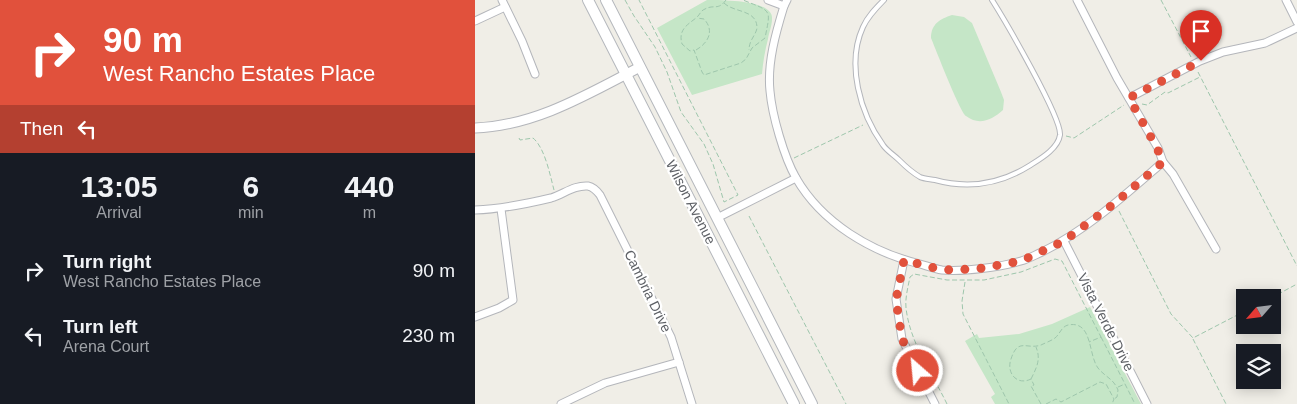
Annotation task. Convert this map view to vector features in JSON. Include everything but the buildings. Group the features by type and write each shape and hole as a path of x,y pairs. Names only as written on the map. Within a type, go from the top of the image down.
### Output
{"main road":[{"name":"Wilson Avenue","path":"588,0 794,404"},
{"name":"Wilson Avenue","path":"606,0 813,404"}],"street":[{"path":"768,0 785,3 772,45 769,90 779,135 796,178 815,204 839,226 870,247 904,260 942,270 977,269 1021,261 1064,241 1115,203 1163,162"},
{"path":"1077,0 1112,70 1157,148 1163,162 1173,174 1216,249"},
{"path":"1286,0 1297,22"},
{"path":"475,22 503,3 522,41 535,74"},
{"path":"1129,98 1194,64 1223,52 1265,43 1297,28"},
{"path":"475,128 515,123 545,114 640,67"},
{"path":"717,218 796,178"},
{"name":"Cambria Drive","path":"556,196 569,190 589,186 600,195 671,337 692,404"},
{"path":"475,210 501,209 556,196"},
{"path":"475,317 499,308 513,300 501,209"},
{"name":"Vista Verde Drive","path":"1064,241 1147,404"},
{"path":"904,260 896,300 902,339 935,404"},
{"path":"561,404 605,383 679,362"}],"lane":[{"path":"884,0 863,27 855,58 862,102 869,122 884,146 920,176 966,185 989,184 1014,176 1051,150 1057,143 1060,135 1056,116 992,0"}],"path":[{"path":"625,0 659,56 667,72 681,112 704,144 713,164 725,202 738,195 639,0"},
{"path":"694,50 704,75 741,63 749,52 765,38 770,15 765,8 743,0"},
{"path":"1161,0 1297,266"},
{"path":"696,18 707,23 710,32 703,46 689,51 682,44 680,37 689,22 696,18 703,10 719,7 725,1 729,7 750,14 755,21 757,30 749,44 749,52"},
{"path":"789,160 869,122"},
{"path":"519,138 520,140 533,138 539,146 556,196"},
{"path":"1115,203 1171,314 1193,338 1226,404"},
{"path":"749,216 846,404"},
{"path":"947,404 910,328 905,306 910,277 914,274 965,281 996,278 1032,269 1055,259 1062,261 1135,404"},
{"path":"965,281 961,300 963,314 1009,404"},
{"path":"1281,293 1297,284"},
{"path":"1193,338 1236,316"},
{"path":"1036,346 1039,359 1031,379 1019,380 1013,376 1010,370 1010,361 1017,347 1023,345 1036,346 1053,340 1064,327 1070,325 1078,326 1087,334 1097,367 1111,379 1117,388 1119,394 1112,404"},
{"path":"1089,342 1101,337"},
{"path":"1031,379 1034,384 1031,386 1041,404"},
{"path":"1046,404 1056,399 1061,403 1100,382 1106,384 1114,399"},
{"path":"1117,388 1125,384"}],"green space":[{"path":"707,0 746,2 757,5 765,8 770,13 772,24 762,74 692,95 657,28"},
{"path":"952,15 964,17 972,23 1004,100 1003,110 990,119 976,121 966,116 963,112 931,38 934,26 944,18"},
{"path":"1090,307 1141,404 995,404 991,397 995,394 965,341 977,334 979,338 1019,334 1052,324"}],"route":[{"path":"918,371 902,339 896,300 904,260 942,270 977,269 1021,261 1064,241 1115,203 1163,162 1129,98 1201,61"}]}
